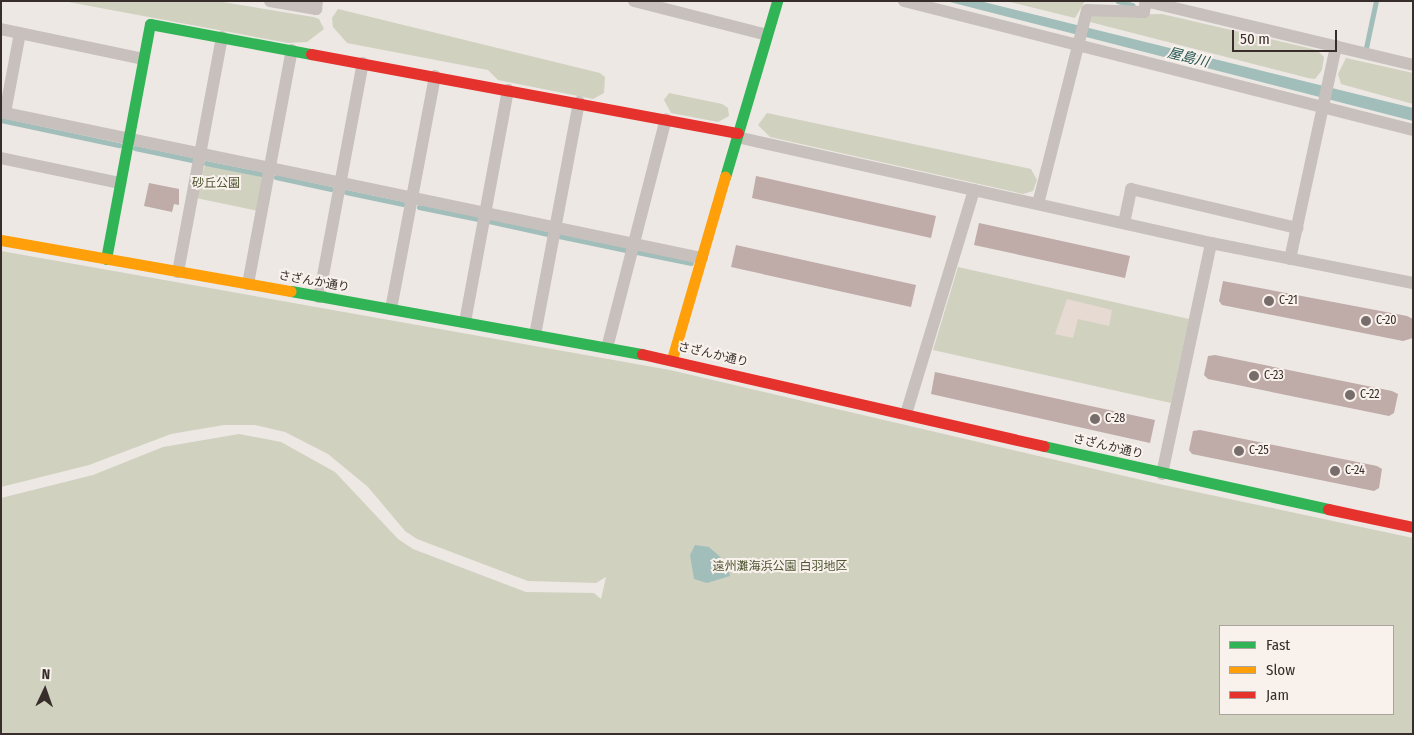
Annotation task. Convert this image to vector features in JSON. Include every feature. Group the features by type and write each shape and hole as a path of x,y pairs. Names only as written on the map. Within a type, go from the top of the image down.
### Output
{"street":[{"path":"270,1 316,9 317,1"},
{"path":"634,1 767,35"},
{"path":"672,359 777,1"},
{"path":"904,1 1079,43 1323,105 1413,130"},
{"path":"1038,204 1087,10 1144,12 1146,1 1413,65"},
{"path":"106,259 150,24 666,118 1211,243 1413,283"},
{"path":"1,29 143,59"},
{"path":"20,33 3,112 702,258"},
{"path":"178,272 222,37"},
{"path":"1290,259 1336,46"},
{"path":"248,284 292,50"},
{"path":"319,296 362,63"},
{"path":"391,310 435,76"},
{"path":"464,322 508,90"},
{"path":"535,335 578,102"},
{"path":"607,348 666,118"},
{"path":"2,160 120,183"},
{"path":"1124,223 1131,189 1297,228"},
{"path":"906,414 974,190"},
{"name":"さざんか通り","path":"1,240 672,359 1162,474 1413,527"},
{"path":"1162,474 1211,243"}],"green space":[{"path":"63,1 217,1 313,17 319,19 324,29 307,42 288,43"},
{"path":"1006,1 1085,1 1075,18"},
{"path":"338,9 600,73 605,77 604,93 593,99 498,80 488,70 347,43 333,27 332,18"},
{"path":"1162,14 1317,50 1324,57 1322,70 1315,79 1308,78 1090,22 1091,15"},
{"path":"1346,58 1413,73 1413,104 1341,84 1338,74"},
{"path":"669,93 722,104 728,108 729,116 718,122 671,113 664,100"},
{"path":"767,113 1031,169 1037,180 1033,191 1023,194 770,137 758,125"},
{"name":"砂丘公園","path":"205,165 262,177 258,211 196,198"},
{"name":"遠州灘海浜公園 白羽地区","path":"1,251 670,370 1159,484 1413,538 1413,734 6,734 1,732 1,498 93,475 163,447 239,434 281,442 335,472 398,539 413,549 526,592 594,593 601,599 606,577 596,583 528,581 417,539 405,531 368,487 328,454 285,432 255,425 224,425 171,434 89,465 1,487"},
{"path":"958,267 1189,319 1171,403 933,350"}],"shaded area":[{"path":"1067,299 1112,310 1109,326 1078,319 1073,338 1055,334"}],"water":[{"name":"屋島川","path":"946,1 980,1 1413,108 1413,121"},
{"path":"695,545 709,547 727,563 730,576 707,583 694,579 690,555"}],"building":[{"path":"756,176 936,216 931,238 752,198"},
{"path":"149,183 179,189 179,205 174,204 172,212 144,206"},
{"path":"979,223 1130,256 1125,278 974,245"},
{"path":"736,245 916,285 911,307 731,267"},
{"path":"1223,281 1407,316 1413,319 1413,338 1403,341 1222,305 1219,301"},
{"path":"1215,355 1392,391 1398,394 1394,413 1389,416 1208,379 1204,375 1208,356"},
{"path":"935,372 1155,420 1150,443 931,394"},
{"path":"1200,430 1377,466 1382,469 1379,488 1374,491 1192,454 1189,450 1193,431"}],"waterway":[{"path":"1118,1 1132,5"},
{"path":"1366,48 1376,1"},
{"path":"1,120 119,145"},
{"path":"135,148 192,160"},
{"path":"206,163 261,174"},
{"path":"276,177 331,189"},
{"path":"346,192 403,204"},
{"path":"419,207 478,219"},
{"path":"489,221 548,234"},
{"path":"559,236 626,250"},
{"path":"637,252 691,263"}],"traffic: fast":[{"path":"725,177 777,1"},
{"path":"106,259 150,24 311,54"},
{"path":"291,291 642,354"},
{"path":"1044,446 1328,509"}],"traffic: slow":[{"path":"672,359 725,177"},
{"path":"1,240 291,291"}],"traffic: jam":[{"path":"311,54 738,133"},
{"path":"642,354 1044,446"},
{"path":"1328,509 1413,527"}],"place":[{"name":"C-21","path":"1269,301"},
{"name":"C-20","path":"1366,321"},
{"name":"C-23","path":"1254,376"},
{"name":"C-22","path":"1350,395"},
{"name":"C-28","path":"1095,419"},
{"name":"C-25","path":"1239,451"},
{"name":"C-24","path":"1335,471"}]}
